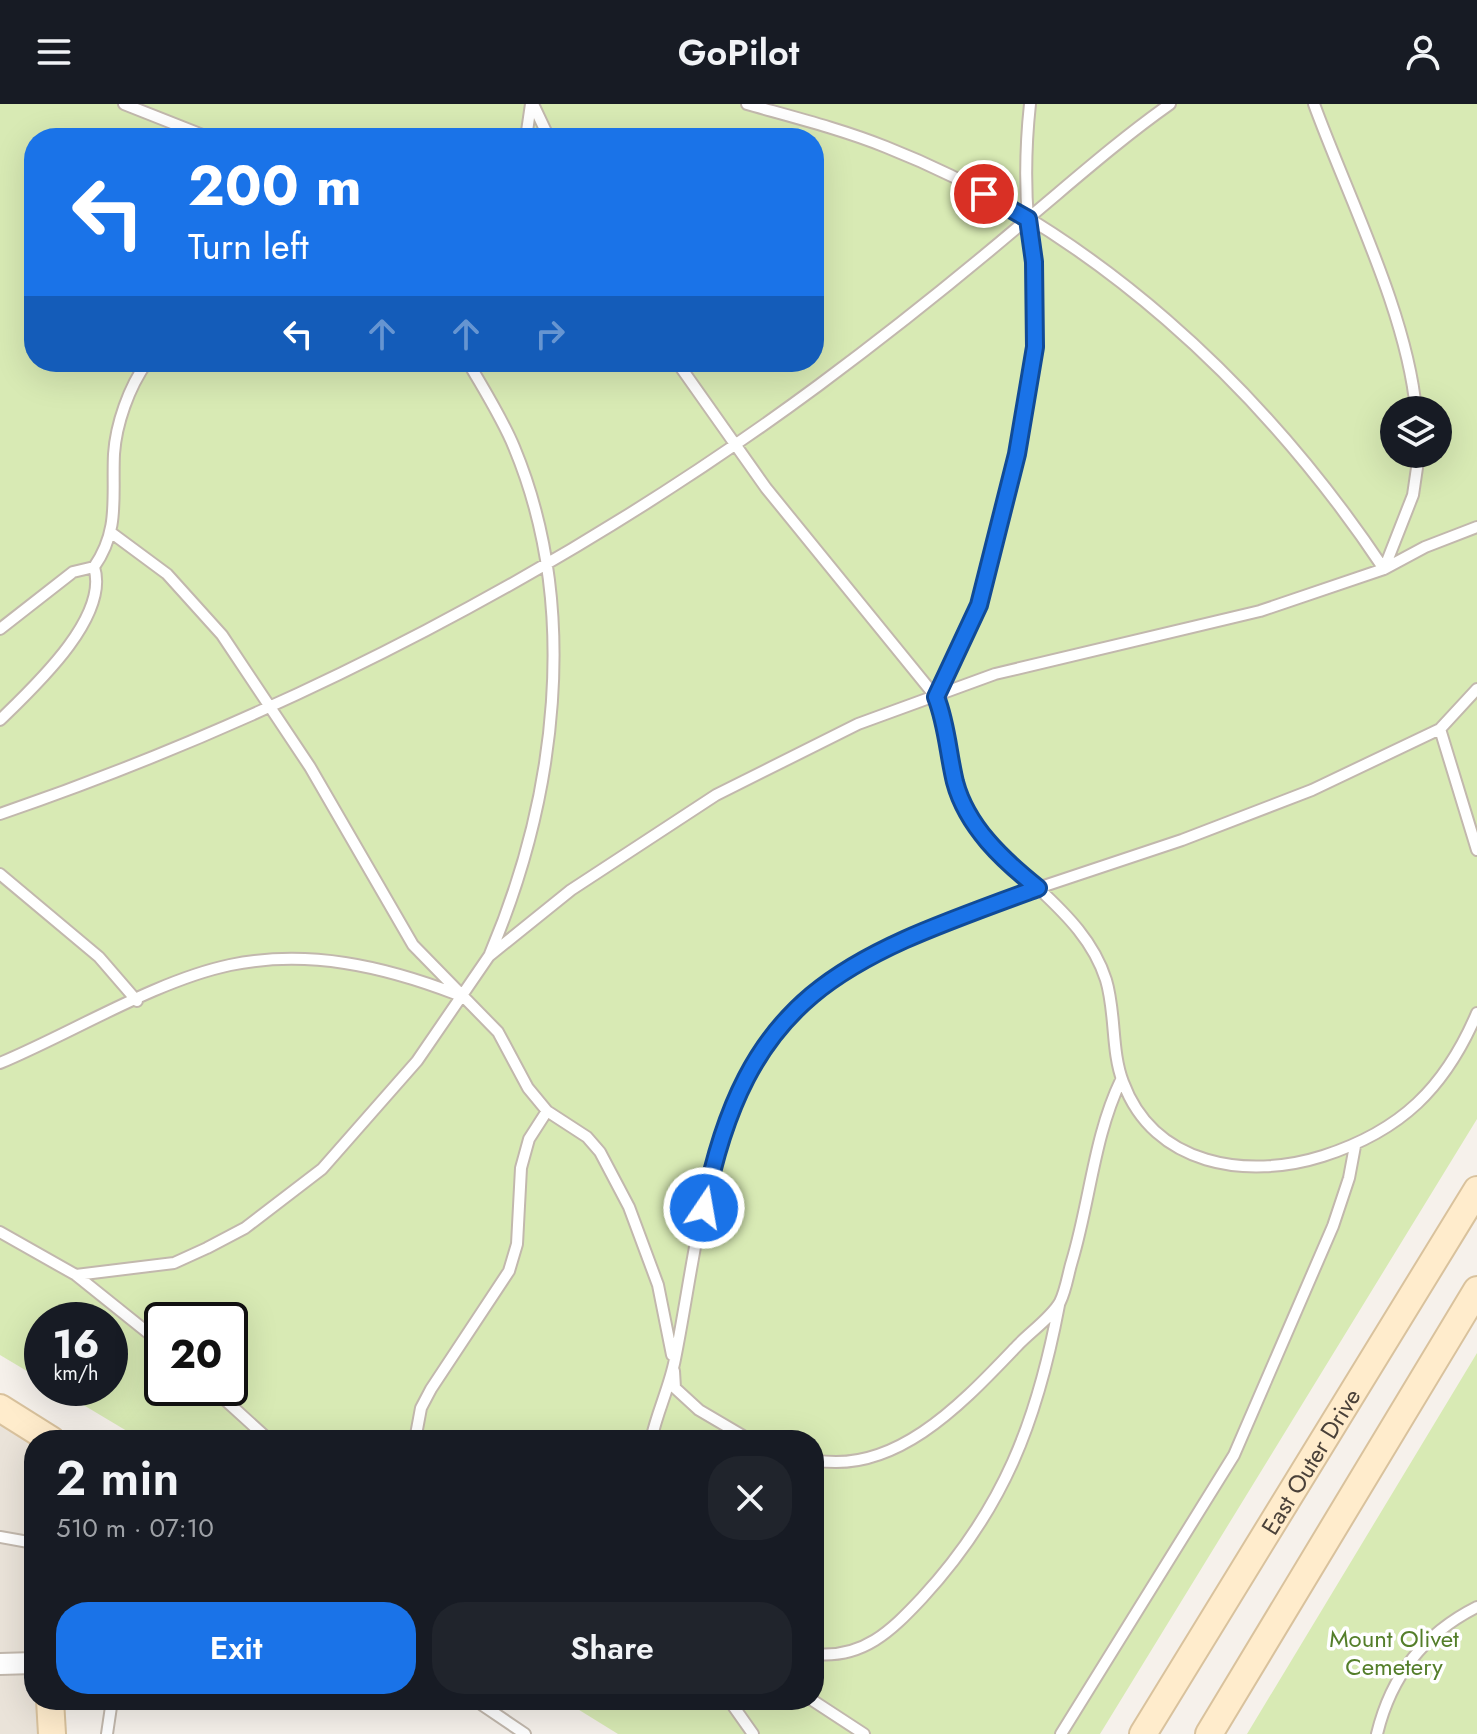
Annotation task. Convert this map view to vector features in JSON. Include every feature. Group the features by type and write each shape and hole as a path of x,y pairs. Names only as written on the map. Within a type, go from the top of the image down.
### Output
{"main road":[{"name":"East Outer Drive","path":"1143,1734 1477,1190"},
{"path":"1209,1734 1477,1290"},
{"path":"0,1408 34,1430"},
{"path":"51,1710 52,1734"}],"street":[{"path":"0,1664 24,1663"}],"lane":[{"path":"124,104 185,128"},
{"path":"528,128 532,104"},
{"path":"532,104 544,128"},
{"path":"747,104 885,146 931,166 1028,219 1108,273 1194,342 1234,381 1296,451 1384,569"},
{"path":"936,697 979,605 1017,454 1035,347 1034,262 1028,219 1027,135 1030,104"},
{"path":"0,814 203,739 340,675 546,561 734,446 820,385 1170,104"},
{"path":"1314,104 1379,275 1410,371 1414,396"},
{"path":"0,629 73,572 94,567 113,534 114,450 129,396 142,372"},
{"path":"76,1275 174,1263 245,1228 322,1169 417,1061 489,956 527,852 548,745 553,654 546,561 513,445 473,372"},
{"path":"684,372 734,446 936,697 948,734 955,782 973,823 1076,924 1096,956 1106,982 1121,1080 1148,1125 1173,1145 1217,1165 1272,1168 1355,1146 1414,1109 1433,1091 1463,1045 1477,1013"},
{"path":"1384,569 1409,508 1416,468"},
{"path":"489,956 571,890 716,795 858,724 1040,661 1260,611 1384,569 1425,547 1477,527"},
{"path":"113,534 167,574 222,635 272,706 413,945 498,1032 528,1088 547,1111 587,1137 612,1171 658,1285 674,1364 675,1388 699,1410 733,1430"},
{"path":"0,720 52,665 86,621 99,582 94,567"},
{"path":"654,1430 674,1364 714,1164 735,1099 755,1058 778,1026 818,988 860,962 1038,888 1275,806 1440,729 1477,689"},
{"path":"1440,729 1477,850"},
{"path":"0,874 99,957 137,1001"},
{"path":"0,1063 137,1001 230,965 289,958 382,969 462,996"},
{"path":"824,1654 846,1653 878,1640 940,1579 973,1537 998,1497 1035,1411 1060,1302 1083,1223 1104,1121 1121,1080"},
{"path":"417,1430 421,1408 431,1389 509,1271 517,1244 521,1168 529,1139 547,1111"},
{"path":"1061,1734 1234,1455 1333,1226 1349,1178 1355,1146"},
{"path":"0,1232 76,1275 144,1330"},
{"path":"824,1460 869,1457 915,1436 972,1392 1060,1302"},
{"path":"232,1406 258,1430"},
{"path":"0,1537 24,1541"},
{"path":"1377,1734 1391,1691 1406,1665 1440,1628 1477,1607"},
{"path":"824,1708 864,1734"},
{"path":"107,1734 111,1710"},
{"path":"490,1710 525,1734"},
{"path":"736,1710 753,1734"}],"shaded area":[{"path":"0,1408 24,1431 24,1710 51,1710 52,1734 0,1734"}],"green space":[{"path":"0,104 1477,104 1477,1119 1100,1734 618,1734 579,1710 824,1710 824,1430 125,1430 85,1406 128,1406 128,1302 24,1302 24,1369 0,1355"},
{"name":"Mount Olivet Cemetery","path":"1477,1353 1477,1734 1247,1734"}],"route":[{"path":"704,1208 710,1177 735,1099 755,1058 799,1003 827,980 860,962 990,905 1038,888 1019,873 973,823 955,782 948,734 936,697 958,657 979,605 1008,499 1035,347 1037,311 1028,219 984,194"}]}
